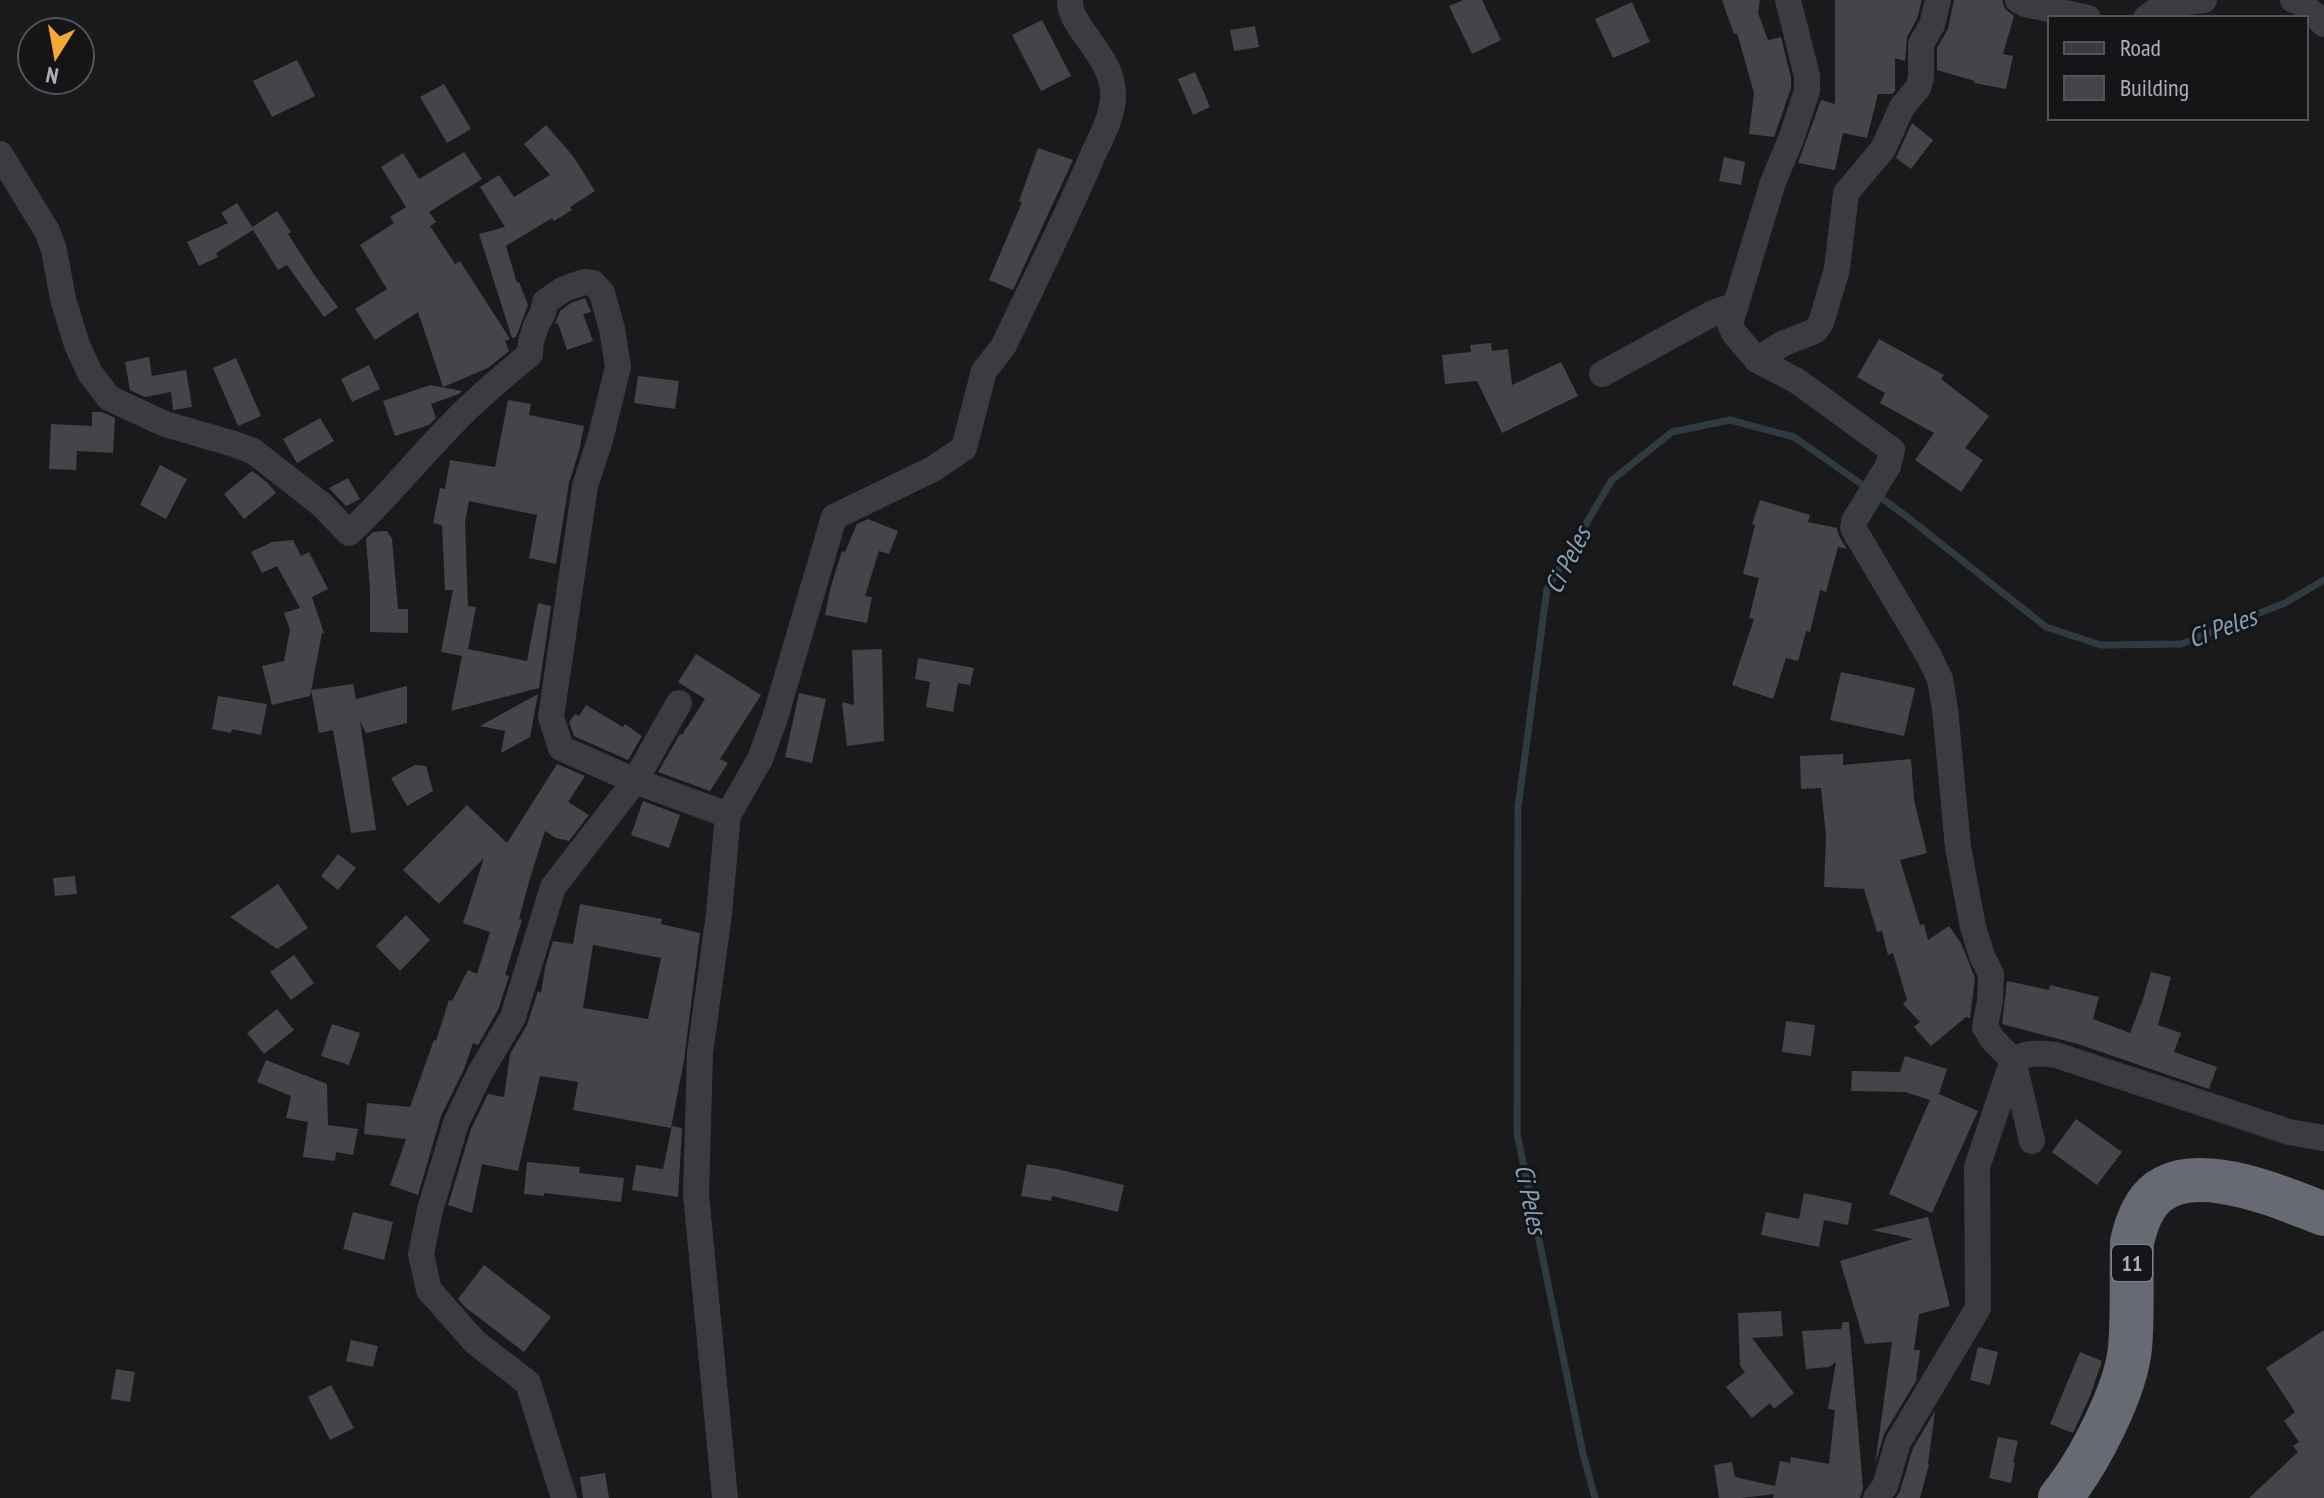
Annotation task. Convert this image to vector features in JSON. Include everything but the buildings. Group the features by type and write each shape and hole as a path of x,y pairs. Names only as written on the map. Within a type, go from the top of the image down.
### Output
{"highway":[{"name":"11","path":"2060,1498 2077,1478 2123,1381 2130,1351 2132,1242 2146,1205 2163,1189 2203,1179 2236,1184 2324,1214"}],"street":[{"path":"725,1498 696,1194 700,1053 719,914 728,815 760,759 774,721 834,517 933,469 964,448 984,371 1003,347 1105,127 1113,95 1112,79 1106,64 1071,13 1070,0"},
{"path":"1788,0 1807,76 1807,91 1773,182 1730,324 1731,330 1757,360 1797,381 1890,448 1892,456 1888,466 1854,521 1855,533 1940,679 1958,847 1973,927 1991,974 1985,1027 2013,1060 2032,1141"},
{"path":"1757,360 1782,344 1815,331 1821,323 1837,269 1846,193 1883,149 1902,107 1918,88 1921,44 1932,25 1938,0"},
{"path":"2018,0 2079,16"},
{"path":"2149,16 2166,4 2204,0"},
{"path":"2293,0 2300,2 2324,24"},
{"path":"0,154 47,231 77,345 90,373 109,398 165,424 253,451 321,504 349,533 378,507 400,478 458,418 530,354 531,341 548,299 584,282 593,283 602,293 618,367 585,486 551,717 561,748 635,781 728,815"},
{"path":"1602,374 1713,313 1736,305"},
{"path":"564,1498 528,1383 475,1342 444,1309 429,1290 421,1254 430,1210 456,1123 480,1073 513,1017 553,887 635,781 679,703"},
{"path":"1876,1498 1885,1486 1898,1442 1978,1308 1977,1167 2013,1060 2038,1052 2056,1055 2289,1132 2324,1138"}],"waterway":[{"name":"Ci Peles","path":"1595,1498 1583,1454 1517,1133 1518,808 1547,589 1612,480 1672,432 1730,420 1794,437 1867,488"},
{"name":"Ci Peles","path":"1877,495 2046,627 2101,645 2181,644 2285,603 2324,580"}]}
